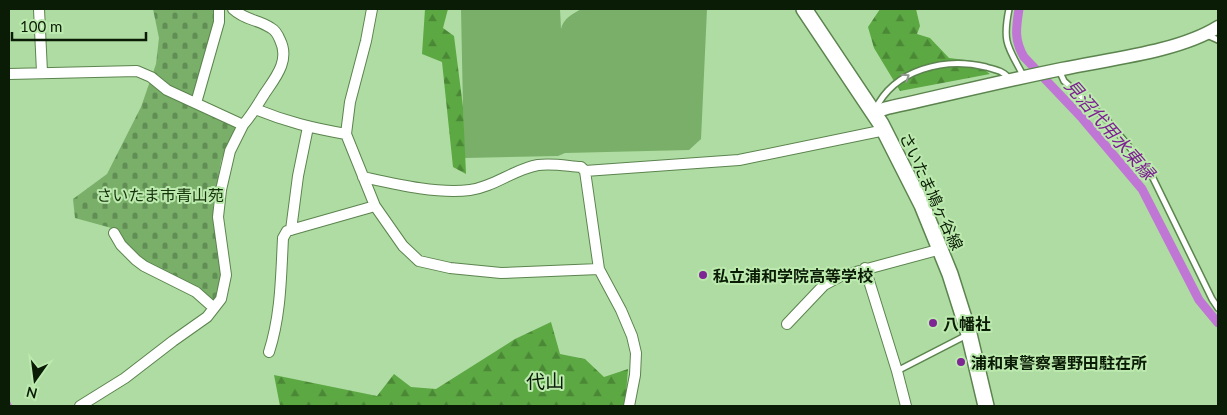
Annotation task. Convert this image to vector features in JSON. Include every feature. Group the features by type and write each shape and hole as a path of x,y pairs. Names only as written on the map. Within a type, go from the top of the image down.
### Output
{"main road":[{"name":"さいたま鳩ヶ谷線","path":"804,9 874,112 922,205 941,248 969,334 986,406"}],"street":[{"path":"39,9 42,72"},
{"path":"196,103 219,22 219,9"},
{"path":"80,406 125,378 207,317 221,299 226,276 218,217 221,190 230,151 243,125 276,79 285,52 282,42 272,28 250,20 232,9"},
{"path":"372,9 366,41 350,102 346,134 375,206 403,246 419,261 450,268 501,273 599,268"},
{"path":"874,112 1053,71 1162,49 1206,35 1218,27"},
{"path":"9,74 137,71 151,77 167,90 243,125"},
{"path":"255,109 282,121 346,134"},
{"path":"291,230 298,176 308,127"},
{"path":"585,171 739,160 884,130"},
{"path":"363,176 403,185 456,191 485,187 512,174 539,165 581,167 585,171 599,268 621,310 632,336 636,353 635,375 629,406"},
{"path":"270,352 275,335 279,306 283,238 286,231 375,206"},
{"path":"114,233 121,245 136,260 196,292 214,308"},
{"path":"787,324 824,285 841,276 941,248"},
{"path":"865,268 906,406"}],"lane":[{"path":"1009,9 1006,41 1012,58 1028,77"},
{"path":"1206,35 1218,40"},
{"path":"874,112 887,92 903,78 921,69 951,64 977,65 1004,73 1010,81"},
{"path":"1053,71 1108,121 1150,172 1218,308"},
{"path":"897,371 969,334"}],"green space":[{"name":"さいたま市青山苑","path":"153,9 217,9 216,21 192,105 236,126 221,161 213,207 214,228 223,277 215,301 210,302 138,259 115,229 75,218 73,199 107,174 141,107 156,64 159,38"},
{"path":"425,9 448,9 443,28 454,36 463,107 466,174 453,167 442,62 422,54"},
{"path":"461,9 560,9 561,29 566,19 582,9 707,9 701,139 689,150 464,158"},
{"path":"880,9 916,9 920,26 917,34 930,38 949,58 973,61 990,74 900,91 874,48 868,27"},
{"path":"551,322 560,354 585,359 604,377 628,369 625,406 280,406 274,375 377,396 394,374 411,387 436,389 515,339"}],"waterway":[{"name":"見沼代用水東縁","path":"1019,9 1017,34 1024,57 1082,118 1142,189 1199,300 1218,323"},
{"path":"9,402 11,406"}],"place":[{"name":"私立浦和学院高等学校","path":"703,275"},
{"name":"八幡社","path":"933,323"},
{"name":"浦和東警察署野田駐在所","path":"961,362"}],"district":[{"name":"代山","path":"545,380"}]}
